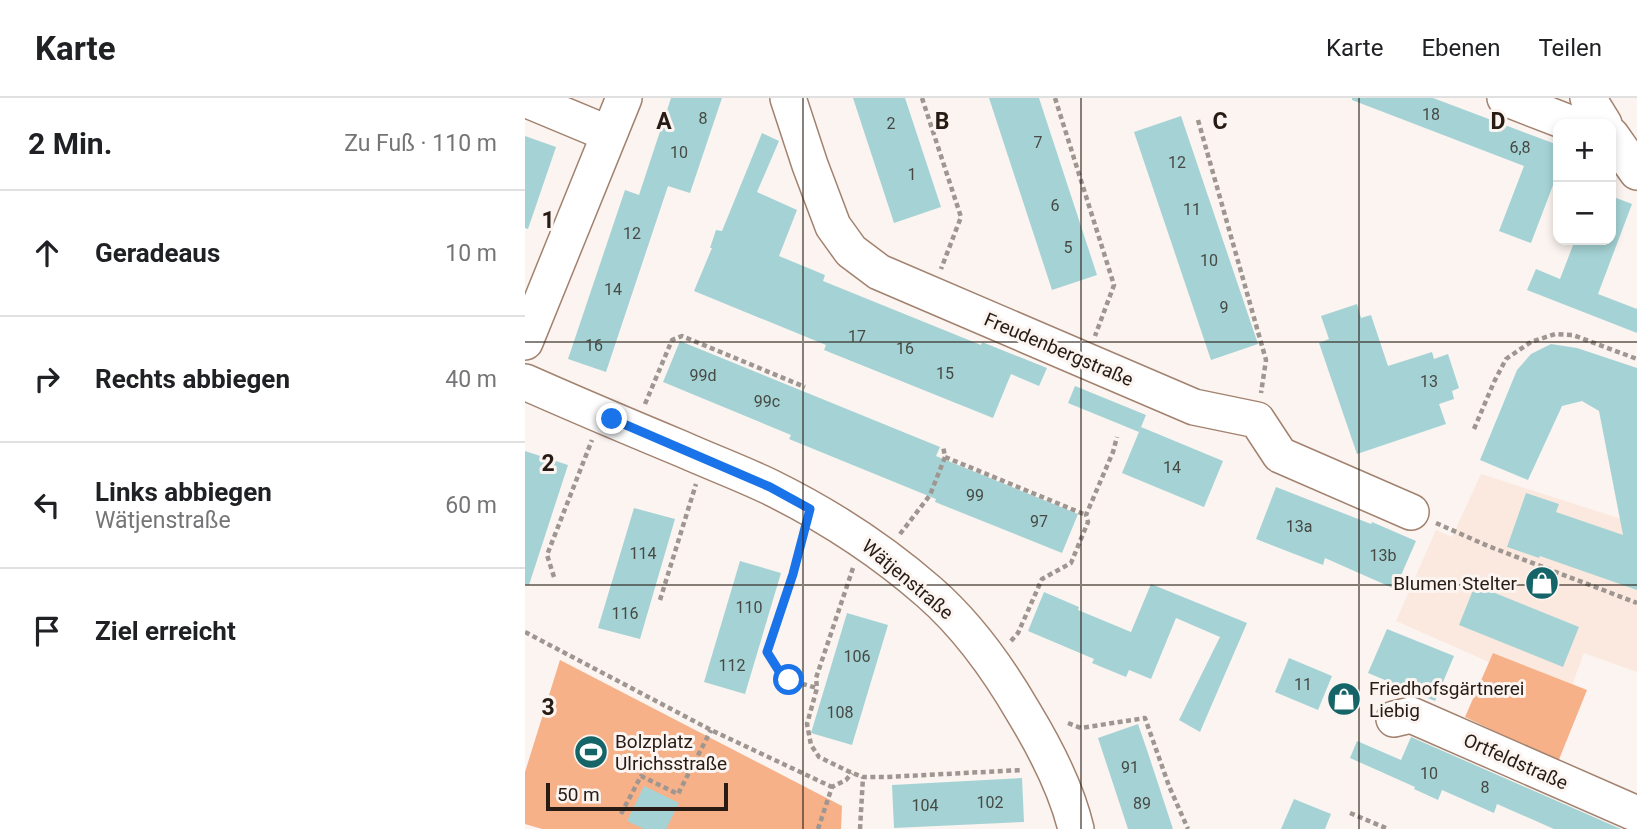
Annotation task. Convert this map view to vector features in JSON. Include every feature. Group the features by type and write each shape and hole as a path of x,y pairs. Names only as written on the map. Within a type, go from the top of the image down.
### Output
{"street":[{"path":"525,342 624,98"},
{"name":"Freudenbergstraße","path":"788,98 833,226 851,251 879,272 1195,407 1257,419"},
{"path":"1505,98 1560,119"},
{"path":"1588,98 1600,119"},
{"path":"525,99 609,134"},
{"path":"1616,143 1637,172"},
{"name":"Wätjenstraße","path":"525,382 770,487 872,546 931,593 967,630 1004,679 1038,736 1076,829"},
{"path":"1257,419 1280,455 1411,512"},
{"name":"Ortfeldstraße","path":"1394,719 1411,715 1637,814"}],"path":[{"path":"922,98 961,217 932,294"},
{"path":"1055,98 1114,285 1086,360"},
{"path":"1199,120 1266,360 1257,419"},
{"path":"1474,429 1506,359 1531,342 1555,334 1573,335 1637,359"},
{"path":"635,429 672,340 682,336 804,387"},
{"path":"554,577 547,555 601,415"},
{"path":"993,664 1018,633 1042,579 1071,563 1089,523 1086,515 1117,437"},
{"path":"943,446 945,457 930,495 911,521 872,546 816,678 817,688 807,724 811,745 820,757 863,777 1023,770 1052,766"},
{"path":"945,457 1086,515"},
{"path":"660,600 703,458"},
{"path":"810,509 793,574 767,652 779,671 789,680 817,688"},
{"path":"1411,512 1488,546 1637,603"},
{"path":"525,632 711,730 832,787"},
{"path":"1068,723 1081,728 1145,718 1169,786 1188,829"},
{"path":"621,814 641,776 678,794 711,730"},
{"path":"818,829 832,787 846,780 852,773"},
{"path":"860,829 863,777"},
{"path":"1350,813 1388,829"}],"shaded area":[{"path":"1481,474 1637,524 1637,672 1584,653 1572,685 1494,653 1489,662 1396,621 1436,530 1452,537"},
{"path":"1493,653 1587,690 1558,762 1465,717"},
{"path":"560,660 842,806 841,829 542,829 525,824 525,772"}],"building":[{"path":"671,98 722,98 690,193 668,186 606,372 568,359 625,190 639,195"},
{"path":"853,98 905,98 941,207 894,223"},
{"path":"989,98 1039,98 1097,275 1052,290"},
{"path":"1433,98 1553,143 1553,185 1531,243 1499,231 1524,166 1352,100"},
{"path":"1181,116 1258,344 1211,360 1134,132"},
{"path":"762,133 779,141 757,192 797,210 779,256 825,275 823,281 981,345 982,342 1047,368 1039,386 1011,374 993,418 824,350 826,345 694,291 712,248 716,230 722,231"},
{"path":"525,136 556,147 528,229 525,228"},
{"path":"1616,198 1632,204 1598,294 1637,309 1637,333 1527,290 1536,269 1560,279 1573,245 1616,245"},
{"path":"1357,304 1361,318 1371,315 1388,366 1432,352 1434,359 1448,354 1459,388 1452,391 1454,399 1439,404 1446,424 1357,454 1319,343 1329,339 1321,316"},
{"path":"680,341 940,447 936,456 1078,514 1062,553 935,502 936,499 789,439 791,435 663,382"},
{"path":"1551,344 1577,348 1637,368 1637,590 1507,547 1526,493 1559,504 1556,512 1623,535 1599,411 1582,401 1562,406 1528,480 1480,460 1517,370 1531,354"},
{"path":"1075,386 1146,415 1139,432 1068,403"},
{"path":"1141,427 1223,461 1204,507 1122,473"},
{"path":"525,451 568,465 529,585 525,584"},
{"path":"1276,487 1416,541 1395,589 1325,558 1323,565 1256,539"},
{"path":"634,508 675,519 640,639 598,628"},
{"path":"740,561 781,573 745,694 704,682"},
{"path":"1151,584 1247,623 1200,732 1179,720 1220,637 1176,618 1151,679 1129,670 1126,677 1092,663 1094,659 1028,631 1044,592 1079,607 1078,610 1131,632"},
{"path":"1475,585 1579,627 1563,667 1459,625"},
{"path":"847,613 888,625 852,745 811,733"},
{"path":"1387,629 1454,656 1435,701 1368,673"},
{"path":"1289,658 1332,676 1318,710 1275,692"},
{"path":"1138,724 1173,829 1128,829 1098,738"},
{"path":"1411,737 1621,829 1554,829 1497,804 1494,813 1442,790 1438,800 1350,758 1357,741 1401,760"},
{"path":"1022,778 1024,822 894,828 892,785"},
{"path":"644,786 679,803 666,829 644,829 627,821"},
{"path":"1294,799 1331,814 1325,829 1281,829"}],"place":[{"name":"Blumen Stelter","path":"1542,583"},
{"name":"Friedhofsgärtnerei Liebig","path":"1344,699"},
{"name":"Bolzplatz Ulrichsstraße","path":"591,752"}],"route":[{"path":"612,419 770,487 810,509 793,574 767,652 779,671 789,680"}]}
